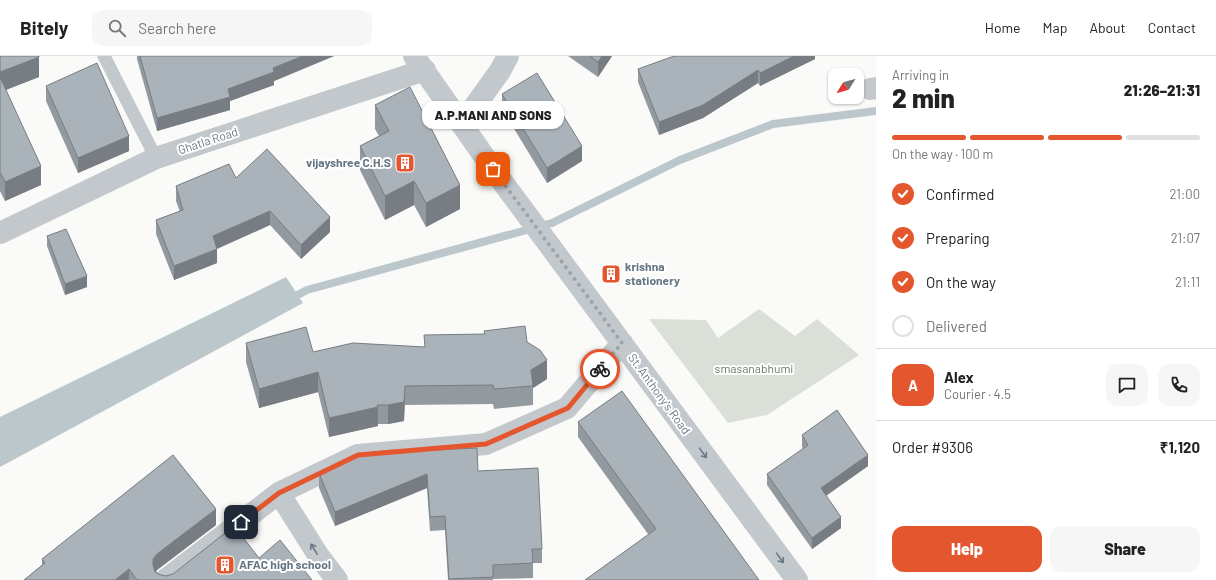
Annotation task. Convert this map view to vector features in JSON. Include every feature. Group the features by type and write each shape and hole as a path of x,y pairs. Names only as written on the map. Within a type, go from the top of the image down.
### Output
{"street":[{"path":"462,124 508,56"},
{"name":"Ghatla Road","path":"1,230 156,158 419,63"},
{"name":"St. Anthony's Road","path":"419,63 493,169 797,580"},
{"path":"165,580 279,493 358,455 486,444 568,408 622,343"},
{"path":"279,493 318,556 337,580"}],"lane":[{"path":"104,56 156,158"}],"green space":[{"name":"smasanabhumi","path":"759,309 795,336 817,319 859,355 767,415 728,423 649,319 706,320 718,338"}],"shaded area":[{"path":"286,277 303,303 0,467 0,417"}],"building":[{"path":"0,56 39,56 39,57 0,72"},
{"path":"140,56 303,56 273,68 274,72 228,89 230,97 157,118"},
{"path":"590,56 602,56 598,62"},
{"path":"674,56 794,56 760,73 758,70 703,105 659,122 638,69"},
{"path":"97,63 129,136 78,158 46,86"},
{"path":"537,73 582,146 547,168 502,94"},
{"path":"0,77 41,166 5,182 0,172"},
{"name":"vijayshree C.H.S","path":"410,87 460,185 426,203 414,181 385,196 360,146 389,131 375,105"},
{"path":"267,149 330,217 301,245 270,211 213,236 217,249 174,266 156,220 183,210 176,186 229,164 236,178"},
{"path":"66,229 87,276 65,284 47,236"},
{"path":"525,326 527,342 540,350 547,360 531,370 533,386 494,389 493,385 405,386 404,402 388,405 377,405 378,407 329,418 318,372 259,389 246,343 306,327 313,352 353,343 425,347 424,335 485,334 484,331"},
{"path":"622,391 759,580 585,580 656,529 578,422"},
{"path":"837,410 868,455 821,488 841,517 812,538 767,474 808,445 802,435"},
{"path":"477,448 478,471 538,468 542,549 532,549 533,563 493,565 493,577 449,579 445,516 430,517 427,474 335,512 319,473 365,453 394,450 395,452"},
{"path":"173,455 216,509 157,554 153,559 155,572 166,576 173,574 234,526 259,558 280,540 312,580 137,580 129,569 115,580 24,580 45,563 42,559"}],"waterway":[{"path":"288,300 307,290 552,223 680,160 773,124 876,111"}],"way so far":[{"path":"493,169 622,343 600,369"}],"place":[{"name":"vijayshree C.H.S","path":"405,163"},
{"name":"A.P.MANI AND SONS","path":"493,169"},
{"name":"krishna stationery","path":"611,274"},
{"name":"AFAC high school","path":"225,565"}],"route":[{"path":"241,522 279,493 358,455 486,444 568,408 600,369"}]}
